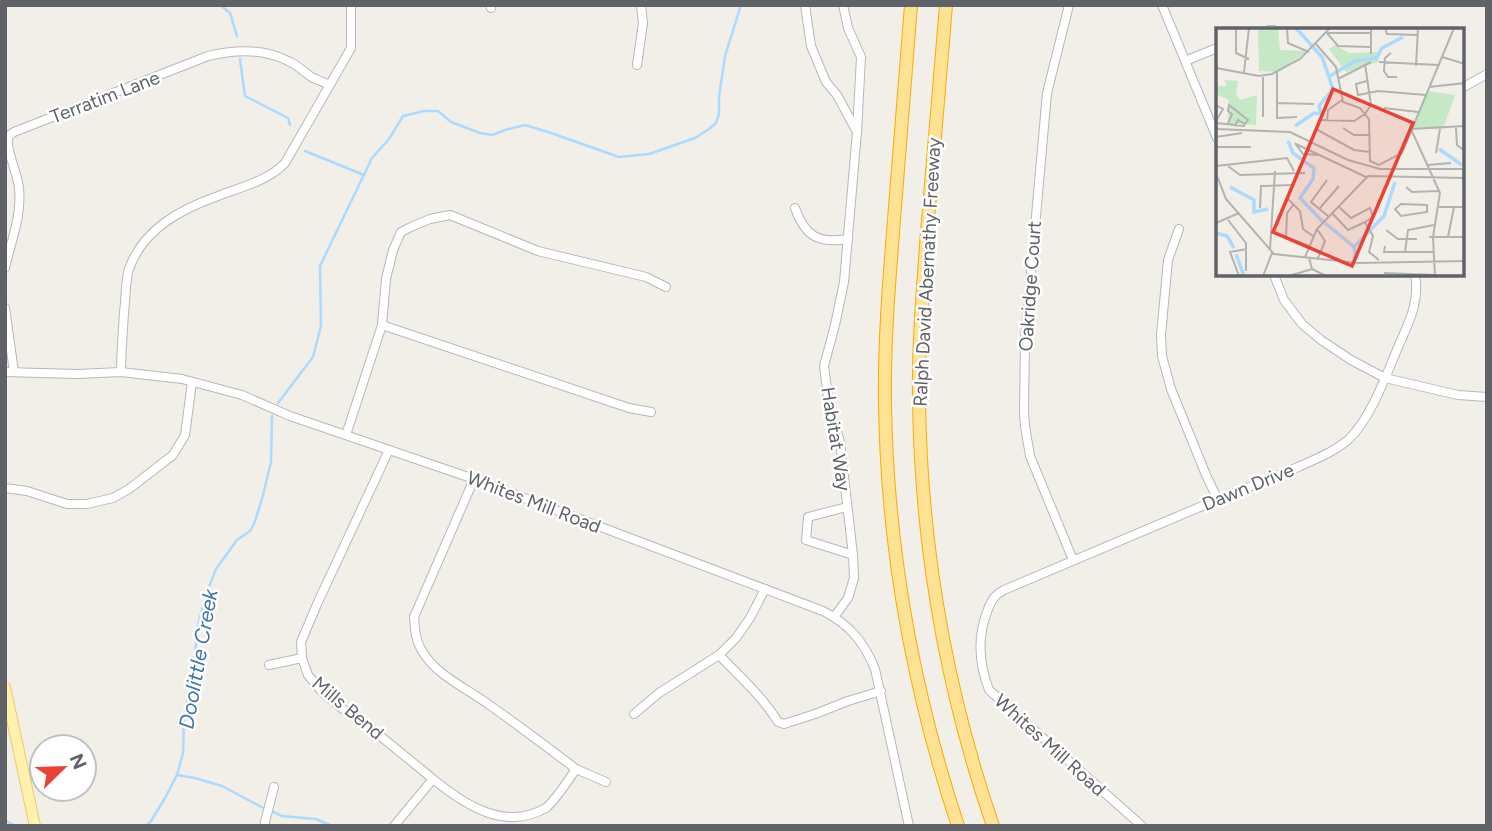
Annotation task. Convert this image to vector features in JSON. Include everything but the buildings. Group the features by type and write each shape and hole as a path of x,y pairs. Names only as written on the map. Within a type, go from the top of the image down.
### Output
{"highway":[{"name":"Ralph David Abernathy Freeway","path":"911,5 887,302 887,451 894,544 913,658 926,718 958,826"},
{"name":"Ralph David Abernathy Freeway","path":"946,5 919,348 920,444 930,557 947,662 970,753 993,826"}],"main road":[{"path":"5,687 36,826"}],"street":[{"path":"121,372 128,271 142,246 158,228 177,213 261,180 285,163 351,48 351,5"},
{"path":"637,65 643,23 640,5"},
{"path":"805,5 811,47 826,82 837,95 857,132"},
{"name":"Habitat Way","path":"834,617 848,598 854,578 840,442 829,405 824,366 844,282 861,57 848,28 843,5"},
{"name":"Oakridge Court","path":"1069,5 1046,93 1025,339 1024,412 1030,456 1073,561"},
{"path":"1162,5 1216,136"},
{"path":"1185,61 1216,48"},
{"name":"Terratim Lane","path":"5,268 17,228 20,202 18,178 7,143 9,135 14,132 224,52 271,54 293,63 329,85"},
{"path":"1464,88 1487,74"},
{"path":"795,208 800,222 808,232 823,241 848,239"},
{"path":"346,435 382,325 386,279 393,250 401,232 430,219 450,215 538,251 646,276 666,287"},
{"path":"1179,229 1168,260 1161,335 1162,356 1171,389 1218,500"},
{"path":"1274,276 1284,300 1302,324 1351,360 1385,378 1458,395 1487,397"},
{"name":"Dawn Drive","path":"987,611 996,594 1326,455 1346,441 1358,429 1385,378 1416,305 1416,276"},
{"path":"5,308 10,372"},
{"path":"382,325 629,408 651,412"},
{"name":"Whites Mill Road","path":"10,372 121,372 192,382 242,395 289,416 474,479 823,611 852,630 869,653 881,691 909,826"},
{"path":"5,488 27,491 67,503 87,504 113,498 129,489 173,455 185,435 192,382"},
{"name":"Mills Bend","path":"389,450 301,642 302,657 308,675 322,692 340,707 484,818 497,823 525,821 538,815 552,802 576,769"},
{"path":"474,479 414,617 416,638 421,650 430,662 448,677 576,769 606,782"},
{"path":"847,507 808,517 806,540 853,555"},
{"path":"634,714 659,693 719,655 736,638 750,618 765,589"},
{"name":"Whites Mill Road","path":"987,611 979,642 981,665 989,690 1142,826"},
{"path":"719,655 755,690 778,722 784,724 881,691"},
{"path":"269,665 302,657"},
{"path":"394,826 433,779"},
{"path":"264,826 274,787"}],"waterway":[{"path":"220,5 230,13 237,36"},
{"name":"Doolittle Creek","path":"278,403 313,357 321,326 320,266 372,158 389,139 403,116 438,111 451,122 480,133 492,135 525,125 619,157 649,154 695,138 716,123 725,56 741,5"},
{"path":"240,59 245,96 288,118 290,125"},
{"path":"305,151 364,175"},
{"name":"Doolittle Creek","path":"146,826 177,775 183,753 184,719 199,621 207,592 216,569 237,540 250,531 262,499 271,462 272,416"},
{"path":"177,775 222,786 265,809"},
{"path":"271,811 282,816 316,819 332,826"},
{"name":"Doolittle Creek","path":"5,820 15,826"}]}
